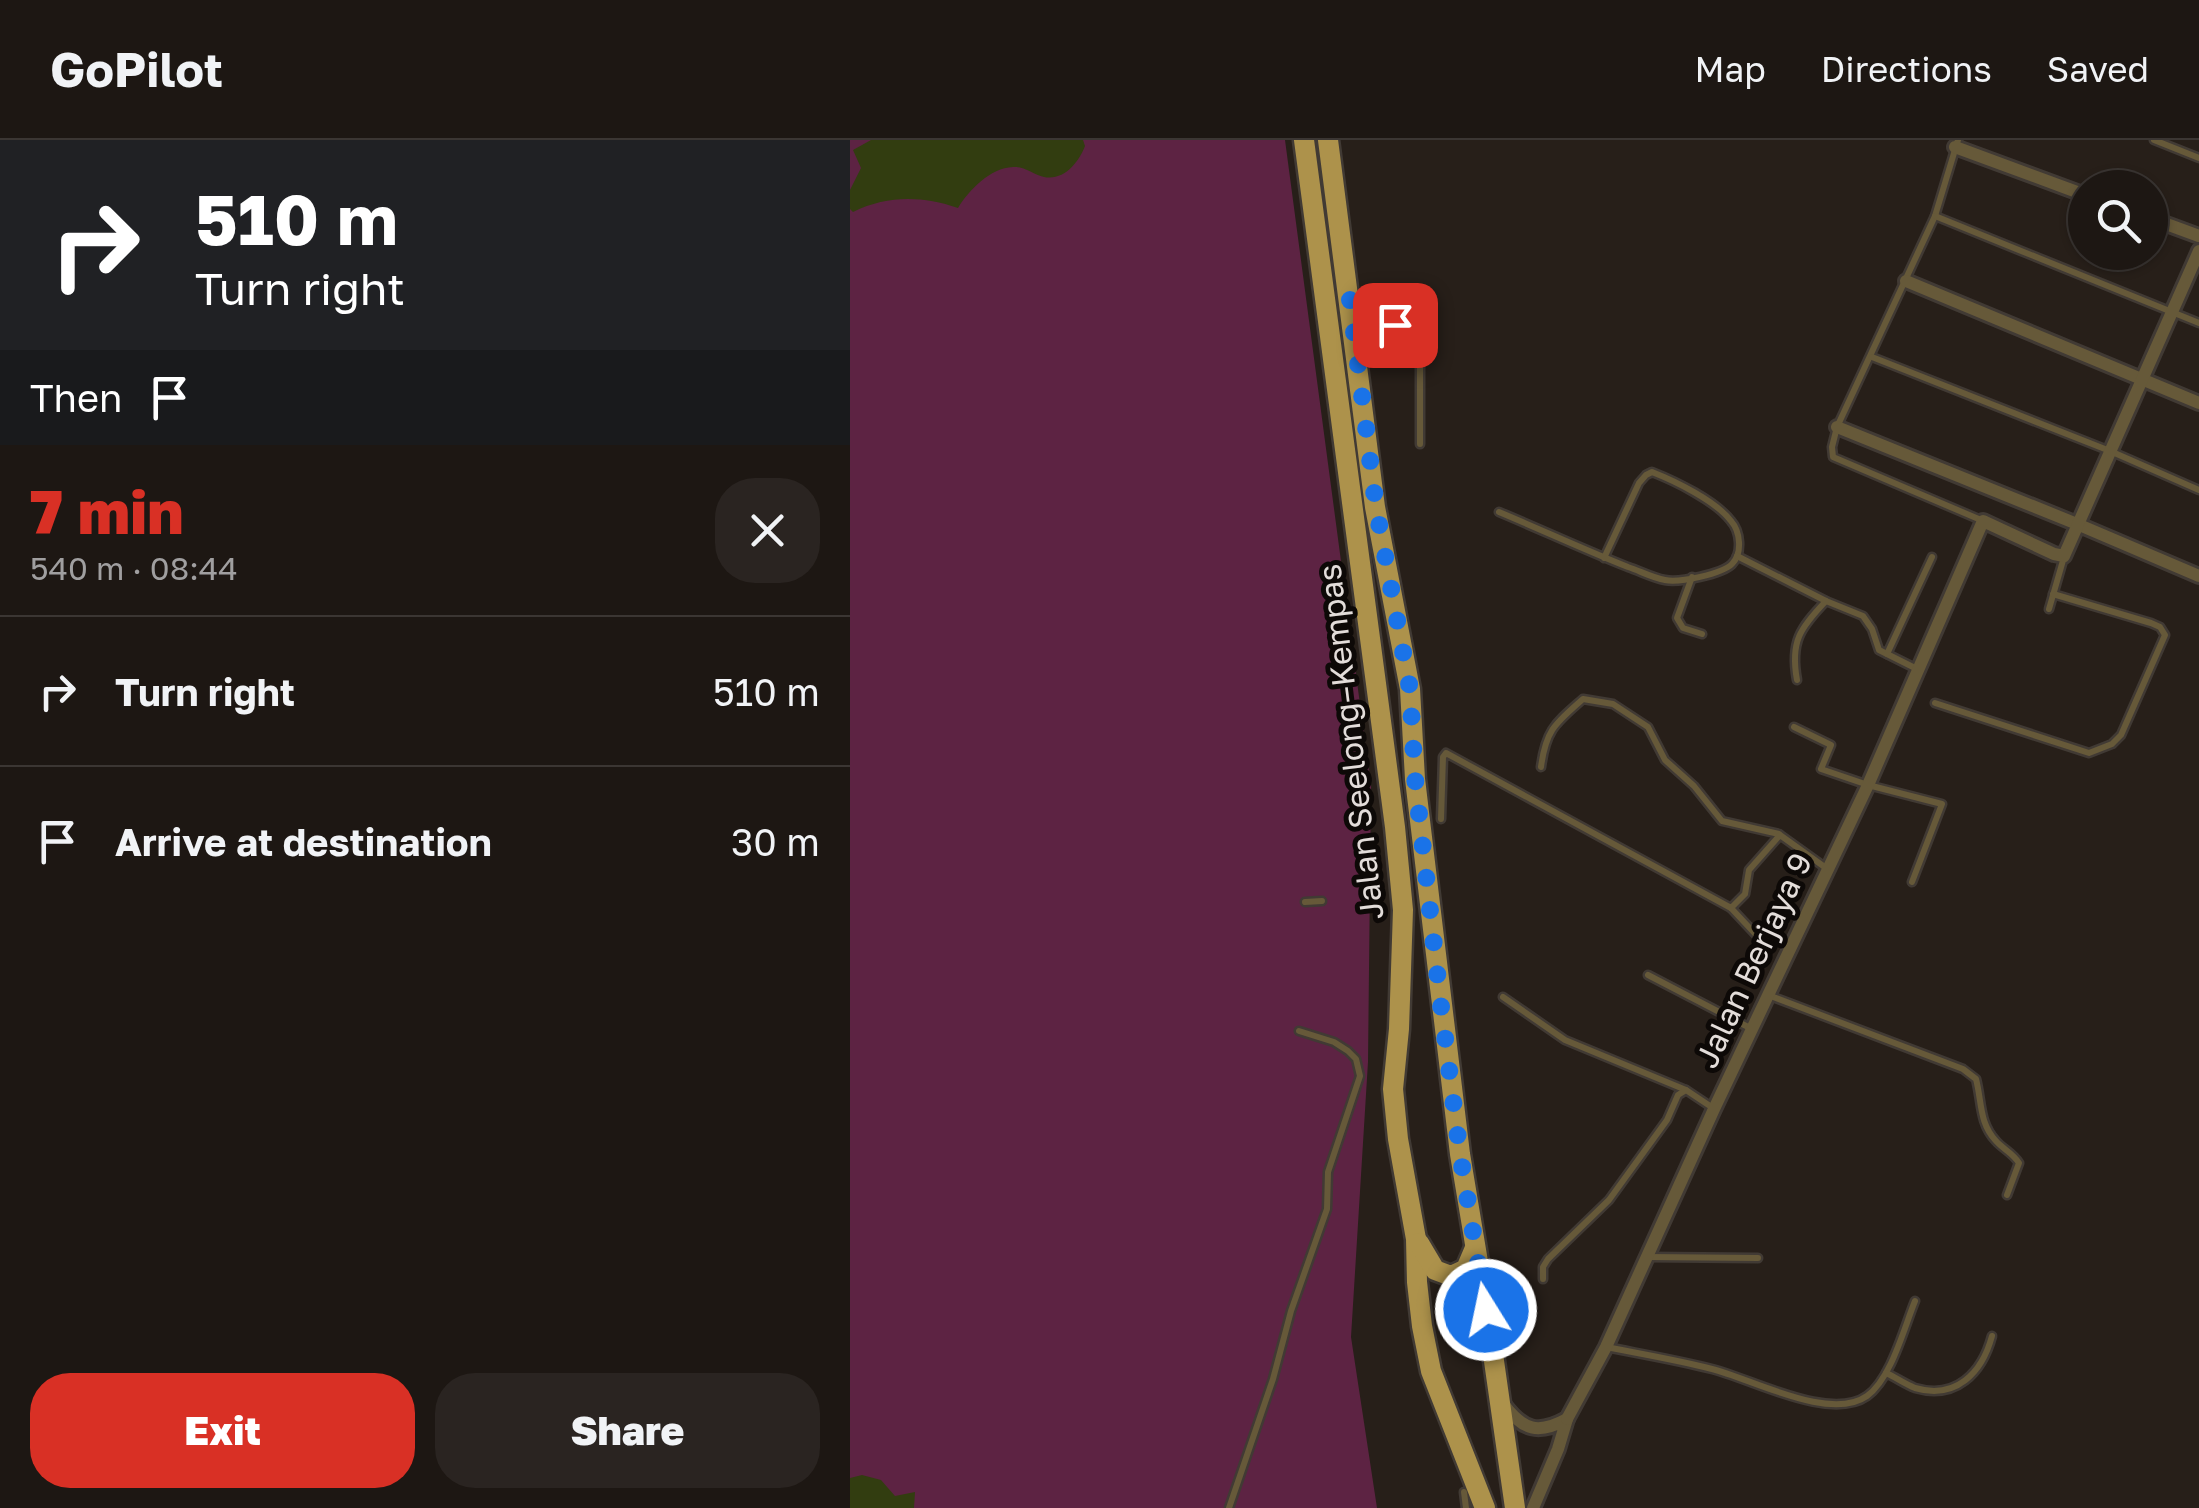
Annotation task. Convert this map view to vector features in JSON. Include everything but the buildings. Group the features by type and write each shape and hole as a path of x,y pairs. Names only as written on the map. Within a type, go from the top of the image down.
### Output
{"main road":[{"name":"Jalan Seelong–Kempas","path":"1304,140 1395,827 1403,910 1394,1089 1398,1140 1416,1239 1422,1326 1432,1371 1485,1508"},
{"name":"Jalan Seelong–Kempas","path":"1328,140 1376,507 1410,689 1415,778 1460,1154 1515,1508"},
{"path":"1416,1239 1434,1270 1452,1276 1466,1269 1475,1248"}],"street":[{"path":"1957,144 2068,187"},
{"path":"2168,225 2199,236"},
{"path":"1983,521 2064,556 2199,251"},
{"path":"1906,280 2199,403"},
{"path":"1838,427 2199,576"},
{"name":"Jalan Berjaya 9","path":"1532,1508 1567,1419 1606,1347 1868,784 1983,521"},
{"path":"1499,1398 1523,1425 1539,1429 1567,1419"}],"lane":[{"path":"2154,140 2199,158"},
{"path":"1957,144 1936,216 1832,447 1833,458 1983,521"},
{"path":"1936,216 2199,324"},
{"path":"1349,292 1418,342 1420,444"},
{"path":"1872,357 2199,490"},
{"path":"1499,512 1604,558 1666,581 1702,576 1732,564 1740,538 1732,521 1712,505 1652,472 1639,483 1604,558"},
{"path":"1737,556 1864,616 1879,650 1918,670"},
{"path":"2049,609 2064,556"},
{"path":"1887,654 1932,557"},
{"path":"1692,577 1677,618 1683,628 1702,634"},
{"path":"1935,702 2088,753 2112,744 2121,735 2165,635 2151,623 2053,594"},
{"path":"1797,680 1794,660 1802,627 1826,601"},
{"path":"1541,767 1553,726 1583,699 1613,704 1648,727 1665,760 1694,786 1722,822 1780,835 1826,868"},
{"path":"1794,727 1830,745 1821,768 1942,804 1912,882"},
{"path":"1441,819 1446,753 1731,908 1760,939"},
{"path":"1731,908 1745,894 1749,870 1780,835"},
{"path":"1305,902 1322,901"},
{"path":"1648,975 1752,1029"},
{"path":"1767,995 1963,1069 1976,1080 1986,1128 2019,1163 2008,1195"},
{"path":"1503,997 1565,1040 1686,1090 1714,1109"},
{"path":"1228,1508 1327,1209 1328,1172 1360,1076 1356,1059 1348,1051 1334,1042 1299,1031"},
{"path":"1543,1279 1548,1258 1608,1200 1668,1120 1678,1095 1686,1090"},
{"path":"1646,1257 1758,1258"},
{"path":"1606,1347 1714,1370 1812,1402 1846,1404 1861,1400 1880,1384 1915,1301"},
{"path":"1886,1373 1916,1388 1945,1390 1963,1384 1988,1354 1992,1336"},
{"path":"1464,1492 1466,1508"}],"shaded area":[{"path":"850,140 1285,140 1371,787 1368,1062 1351,1337 1377,1508 850,1508"},
{"path":"871,140 1083,140 1085,146 1075,164 1058,176 1044,177 1017,167 996,171 974,187 958,208 905,199 853,212 850,190 861,168 853,150"},
{"path":"862,1475 881,1480 895,1496 915,1492 914,1508 850,1508 850,1478"}],"route":[{"path":"1395,325 1349,292 1376,507 1410,689 1415,778 1440,998 1486,1310"}]}
